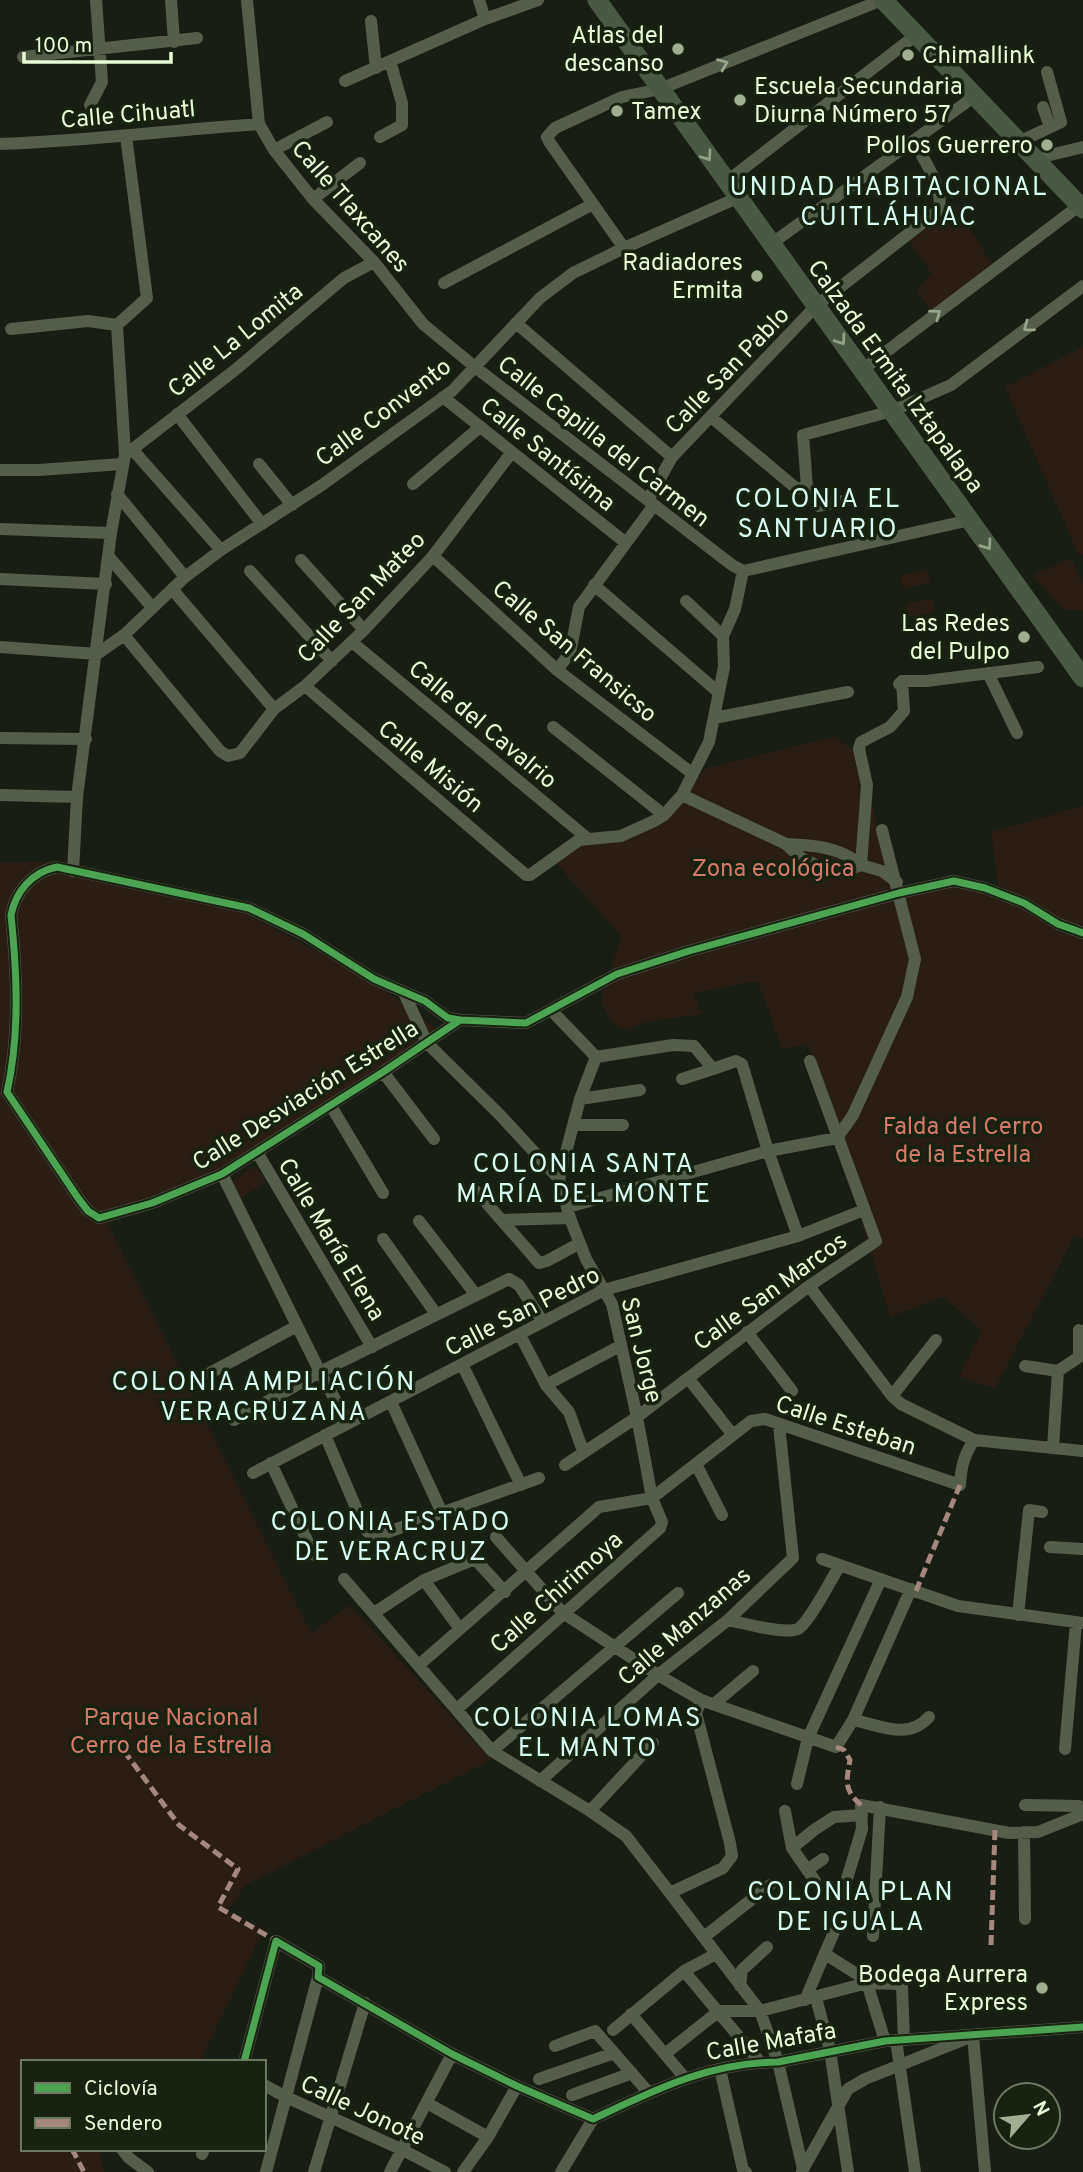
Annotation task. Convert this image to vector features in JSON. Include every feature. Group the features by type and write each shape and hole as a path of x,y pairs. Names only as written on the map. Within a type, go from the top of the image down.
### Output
{"main road":[{"name":"Calzada Ermita Iztapalapa","path":"597,0 1083,678"},
{"path":"882,0 1081,207"}],"street":[{"path":"90,105 102,82 96,0"},
{"path":"171,0 174,42"},
{"name":"Calle Tlaxcanes","path":"247,0 259,124 274,150 313,199 374,262 422,324 475,367"},
{"path":"479,0 485,19"},
{"path":"345,81 485,19 538,0"},
{"path":"624,248 547,137 555,128 622,97 660,89 882,0"},
{"path":"372,21 376,68"},
{"name":"Calle Convento","path":"97,654 124,635 185,577 221,550 292,505 443,397 540,298 573,273 732,190 916,35"},
{"path":"23,57 197,38"},
{"path":"380,137 402,125 402,103 390,61"},
{"path":"1019,142 1061,122 1047,72"},
{"path":"771,244 975,96"},
{"path":"1043,107 1050,127"},
{"path":"274,150 327,122"},
{"name":"Calle Cihuatl","path":"0,144 259,124"},
{"path":"11,329 88,321 117,325 147,298 126,136"},
{"name":"Calle San Pablo","path":"557,670 570,653 579,607 626,543 651,502 672,457 816,306 939,210 941,203 935,182 914,141"},
{"path":"1046,156 1083,147"},
{"path":"313,199 360,163"},
{"path":"444,283 593,204"},
{"path":"862,370 1081,207"},
{"name":"Calle La Lomita","path":"127,456 344,278 374,262"},
{"path":"847,500 819,506 814,494 807,487 803,435 892,411 951,385 1083,286"},
{"path":"516,323 672,457"},
{"path":"117,325 127,456 111,533 78,797 73,871 248,908 303,934 357,970 425,1001 448,1018 460,1020 526,1023 617,975 898,887 954,881 985,888 1024,902 1058,924 1083,933"},
{"name":"Calle Capilla del Carmen","path":"475,367 743,571"},
{"name":"Calle Santísima","path":"443,397 626,543"},
{"path":"177,414 262,524"},
{"path":"711,417 797,489 807,487"},
{"path":"413,484 480,427"},
{"name":"Calle San Mateo","path":"124,635 220,751 228,756 240,753 274,709 305,686 352,642 433,556 512,452"},
{"path":"0,470 39,470 127,456"},
{"path":"127,456 221,550"},
{"path":"259,464 292,505"},
{"path":"117,494 185,577"},
{"path":"587,838 621,836 664,815 682,795 709,742 724,667 723,636 735,609 743,571 970,520"},
{"path":"0,529 111,533"},
{"name":"Calle San Fransicso","path":"433,556 557,670 693,774"},
{"path":"109,557 152,607"},
{"path":"301,559 364,630"},
{"path":"250,570 332,661"},
{"path":"0,579 106,584"},
{"path":"594,585 718,691"},
{"path":"172,589 274,709"},
{"path":"686,601 723,636"},
{"name":"Calle del Cavalrio","path":"352,642 587,838"},
{"path":"0,647 97,654"},
{"path":"861,865 867,785 859,749 861,742 890,727 904,711 901,683 1038,667"},
{"path":"988,673 1017,733"},
{"name":"Calle Misión","path":"305,686 526,874 530,875 579,840 587,838"},
{"path":"714,718 848,692"},
{"path":"552,727 664,815"},
{"path":"0,738 86,739"},
{"path":"0,795 78,797"},
{"path":"682,795 786,844 800,857 818,866 842,872 861,865"},
{"path":"502,1220 569,1213 768,1151 838,1138 853,1115 907,997 915,959 883,830"},
{"path":"786,844 831,849 851,856 861,865 882,871 898,887"},
{"name":"Calle Desviación Estrella","path":"73,871 57,867 37,873 22,889 13,907 11,915 17,978 14,1059 7,1092 88,1212 99,1218 152,1203 222,1174 331,1106 460,1020"},
{"path":"404,993 427,1043 500,1115 559,1180"},
{"path":"551,1010 596,1056"},
{"path":"596,1056 673,1045 694,1046 713,1069"},
{"path":"559,1180 580,1099 596,1056"},
{"path":"682,1079 736,1061 743,1064 768,1151 798,1236"},
{"name":"Calle San Marcos","path":"565,1465 637,1417 809,1286 876,1241 810,1061"},
{"path":"383,1072 433,1139"},
{"path":"580,1099 640,1090"},
{"path":"331,1106 383,1193"},
{"path":"575,1125 623,1125"},
{"name":"Calle María Elena","path":"257,1152 372,1347"},
{"path":"222,1174 348,1423"},
{"name":"San Jorge","path":"559,1180 580,1243 612,1304 652,1498"},
{"path":"477,1192 539,1263 580,1243"},
{"name":"Calle San Pedro","path":"253,1473 604,1290 798,1236 864,1210"},
{"path":"419,1221 477,1295"},
{"path":"383,1239 436,1314"},
{"path":"234,1420 320,1372 509,1279 515,1280 543,1322"},
{"path":"809,1286 892,1396 901,1404 974,1440 1083,1451"},
{"path":"208,1374 297,1326"},
{"path":"1025,1366 1058,1371 1079,1357 1079,1330"},
{"path":"747,1332 792,1391"},
{"path":"520,1335 545,1385 569,1412 583,1451"},
{"path":"892,1396 936,1340"},
{"path":"545,1385 620,1346"},
{"path":"462,1364 521,1485"},
{"path":"1054,1448 1058,1371"},
{"path":"688,1378 733,1435"},
{"path":"391,1402 442,1513"},
{"name":"Calle Esteban","path":"652,1498 751,1421 758,1419 960,1485 961,1465 974,1440"},
{"name":"Calle Manzanas","path":"540,1781 659,1675 728,1620 793,1558 779,1425"},
{"path":"325,1435 365,1529 370,1534 377,1535 539,1478"},
{"path":"271,1463 314,1555"},
{"path":"696,1464 722,1515"},
{"path":"419,1665 599,1507 652,1498"},
{"name":"Calle Chirimoya","path":"457,1709 660,1528 662,1522 652,1498"},
{"path":"1018,1615 1029,1510 1042,1511"},
{"path":"496,1537 563,1613 613,1647 701,1700 836,1747 853,1720 911,1589"},
{"path":"1051,1547 1083,1549"},
{"path":"374,1613 424,1580 475,1559 505,1591"},
{"path":"822,1559 958,1606 1080,1623 1065,1749"},
{"path":"728,1620 787,1631 799,1628 840,1565"},
{"path":"344,1579 492,1751 626,1836 760,2011 778,2062 803,2170"},
{"path":"796,1784 808,1738 881,1579"},
{"path":"424,1580 460,1629"},
{"path":"492,1751 678,1593"},
{"path":"714,1704 753,1671"},
{"path":"670,1893 723,1868 732,1856 696,1713 701,1700"},
{"path":"853,1720 899,1731 911,1730 929,1717"},
{"path":"590,1811 653,1743"},
{"path":"1025,1805 1079,1806 1083,1809"},
{"path":"873,1936 880,1807"},
{"path":"792,1848 814,1829 834,1817 880,1807 1009,1833 1038,1832 1083,1814"},
{"path":"843,1892 862,1829 862,1810"},
{"path":"785,1811 792,1848 811,1875 823,1859"},
{"path":"1024,1832 1025,1919"},
{"path":"704,1937 770,1885"},
{"path":"834,1932 810,1999 830,2050 848,2172"},
{"path":"245,2060 276,1941 319,1966 266,2172"},
{"path":"740,1986 742,1970 767,1947"},
{"path":"613,2030 684,1971 716,1954"},
{"path":"825,1955 867,1983 895,2040 915,2172"},
{"path":"684,1971 760,2062"},
{"path":"318,1977 452,2054 593,2119 565,2171"},
{"path":"664,2054 719,2011 760,2011 867,1983 902,1986 895,2040"},
{"path":"314,2172 365,2003"},
{"path":"631,2014 685,2078"},
{"name":"Calle Mafafa","path":"593,2119 649,2092 704,2071 760,2062 778,2062 830,2050 895,2040 1083,2027"},
{"path":"555,2046 595,2031 649,2092"},
{"path":"803,2170 848,2089 865,2079 973,2036 985,2172"},
{"path":"539,2079 614,2053"},
{"path":"390,2172 452,2054"},
{"path":"720,2069 743,2170 746,2172"},
{"path":"572,2095 632,2073"},
{"name":"Calle Jonote","path":"266,2086 445,2172"},
{"path":"463,2172 488,2137 517,2086"},
{"path":"427,2103 488,2137"},
{"path":"124,2151 148,2172"}],"green space":[{"path":"955,204 994,268 933,315 917,290 931,273 909,240"},
{"path":"1083,347 1083,554 1079,556 1005,387"},
{"path":"1071,559 1083,584 1083,611 1064,610 1032,575"},
{"path":"927,570 930,583 903,589 900,575"},
{"path":"932,599 935,612 908,617 905,604"},
{"path":"835,737 857,753 897,895 948,882 1020,904 1059,933 1083,936 1083,1239 1074,1236 995,1389 959,1376 982,1330 943,1297 890,1317 808,1044 782,1049 758,981 694,993 702,1014 646,1022 627,1030 613,1024 601,1002 621,936 554,861 579,844 665,821 706,768"},
{"path":"1083,806 1083,925 1068,923 998,885 991,832"},
{"name":"Parque Nacional Cerro de la Estrella","path":"68,861 242,912 370,979 439,1030 212,1182 102,1213 311,1633 350,1605 491,1760 245,1885 227,1912 264,1929 201,2060 21,2060 21,2151 100,2151 105,2172 0,2172 0,862"},
{"path":"256,1166 266,1183 241,1198 231,1181"}],"marked path":[{"path":"916,1591 960,1485"},
{"path":"836,1747 844,1750 850,1760 849,1790 861,1805"},
{"path":"124,1751 179,1825 238,1869 218,1907 276,1941"},
{"path":"991,1945 995,1830"},
{"path":"73,2151 84,2172"}],"cycle path":[{"path":"460,1020 222,1174 152,1203 99,1218 88,1211 78,1198 7,1092 14,1048 16,1004 11,915 13,906 26,884 40,873 57,867 249,908 303,934 374,979 425,1001 448,1018 526,1023 617,974 689,951 899,893 954,881 985,888 1024,903 1058,924 1083,933"},
{"path":"245,2060 276,1941 319,1966 318,1977 452,2054 593,2119 682,2080 728,2067 778,2062 885,2041 1083,2027"}],"place":[{"name":"Atlas del descanso","path":"678,49"},
{"name":"Chimallink","path":"908,55"},
{"name":"Escuela Secundaria Diurna Número 57","path":"740,100"},
{"name":"Tamex","path":"617,111"},
{"name":"Pollos Guerrero","path":"1047,145"},
{"name":"Radiadores Ermita","path":"757,276"},
{"name":"Las Redes del Pulpo","path":"1024,637"},
{"name":"Bodega Aurrera Express","path":"1042,1988"}],"district":[{"name":"UNIDAD HABITACIONAL CUITLÁHUAC","path":"889,201"},
{"name":"COLONIA EL SANTUARIO","path":"818,513"},
{"name":"COLONIA SANTA MARÍA DEL MONTE","path":"584,1178"},
{"name":"COLONIA AMPLIACIÓN VERACRUZANA","path":"264,1396"},
{"name":"COLONIA ESTADO DE VERACRUZ","path":"391,1536"},
{"name":"COLONIA LOMAS EL MANTO","path":"588,1732"},
{"name":"COLONIA PLAN DE IGUALA","path":"851,1906"}],"park label":[{"name":"Zona ecológica","path":"773,868"},
{"name":"Falda del Cerro de la Estrella","path":"963,1140"}]}
